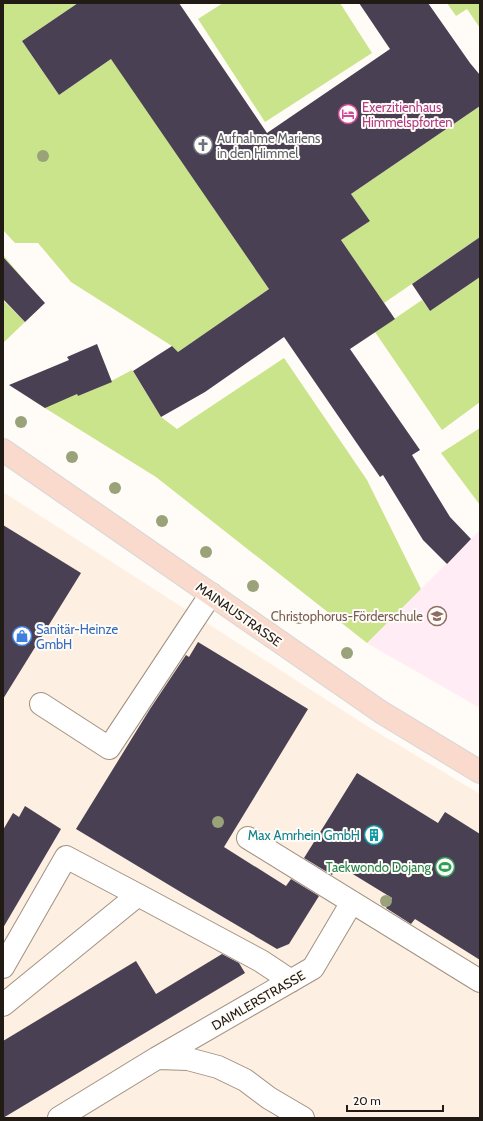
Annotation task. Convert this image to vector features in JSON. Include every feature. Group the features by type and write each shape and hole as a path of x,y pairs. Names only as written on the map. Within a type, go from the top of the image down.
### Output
{"main road":[{"name":"MAINAUSTRASSE","path":"3,450 380,712 480,772"}],"street":[{"path":"41,704 109,748 210,594"},
{"path":"248,838 480,981"},
{"path":"3,967 66,857 261,961 290,981"},
{"path":"3,1005 138,895"},
{"name":"DAIMLERSTRASSE","path":"59,1118 157,1058 313,968 352,902"},
{"path":"157,1058 188,1059 218,1067 245,1080 269,1098 303,1118"}],"shaded area":[{"path":"3,492 367,726 480,794 480,1118 3,1118"},
{"name":"Christophorus-Förderschule","path":"480,530 480,708 367,643"}],"green space":[{"path":"3,3 78,3 22,41 59,95 143,37 135,93 269,289 178,352 172,346 71,282 38,243 15,243 3,230"},
{"path":"223,3 340,3 372,53 265,122 198,19"},
{"path":"447,3 480,3 480,28 467,9 456,16"},
{"path":"480,106 480,237 384,303 341,240 370,221 351,194"},
{"path":"4,256 25,281 4,301 25,322 3,343"},
{"path":"480,277 480,402 442,430 375,332 422,300 430,311"},
{"path":"284,358 367,480 421,589 367,643 156,477 32,400 72,383 78,396 102,386 132,370 161,417 177,429"},
{"path":"480,428 480,505 441,453"}],"building":[{"path":"78,3 179,3 267,133 390,49 359,3 428,3 480,75 480,106 351,194 370,221 341,240 395,319 350,349 420,450 412,455 450,517 471,539 447,564 423,540 383,475 380,477 284,337 205,392 161,417 133,371 172,346 178,352 269,289 111,59 59,95 22,41"},
{"path":"480,237 480,277 430,311 412,284"},
{"path":"3,257 45,303 25,322 3,299"},
{"path":"97,344 112,382 78,396 77,394 45,408 9,385 69,360 67,357"},
{"name":"Sanitär-Heinze GmbH","path":"3,525 81,573 3,699"},
{"path":"198,642 308,709 224,847 286,886 291,879 319,896 289,944 277,949 76,829 150,709 186,655 189,657"},
{"path":"357,773 438,823 445,812 480,834 480,960 415,919 411,924 386,908 392,898 338,865 332,875 304,858"},
{"path":"25,806 61,829 3,928 3,830 13,813 19,817"},
{"path":"222,954 239,963 245,973 3,1118 3,1041 136,961 156,994"}],"place":[{"name":"Exerzitienhaus Himmelspforten","path":"348,114"},
{"name":"Aufnahme Mariens in den Himmel","path":"203,145"},
{"name":"Christophorus-Förderschule","path":"437,616"},
{"name":"Sanitär-Heinze GmbH","path":"22,636"},
{"name":"Max Amrhein GmbH","path":"374,835"},
{"name":"Taekwondo Dojang","path":"445,867"}]}
